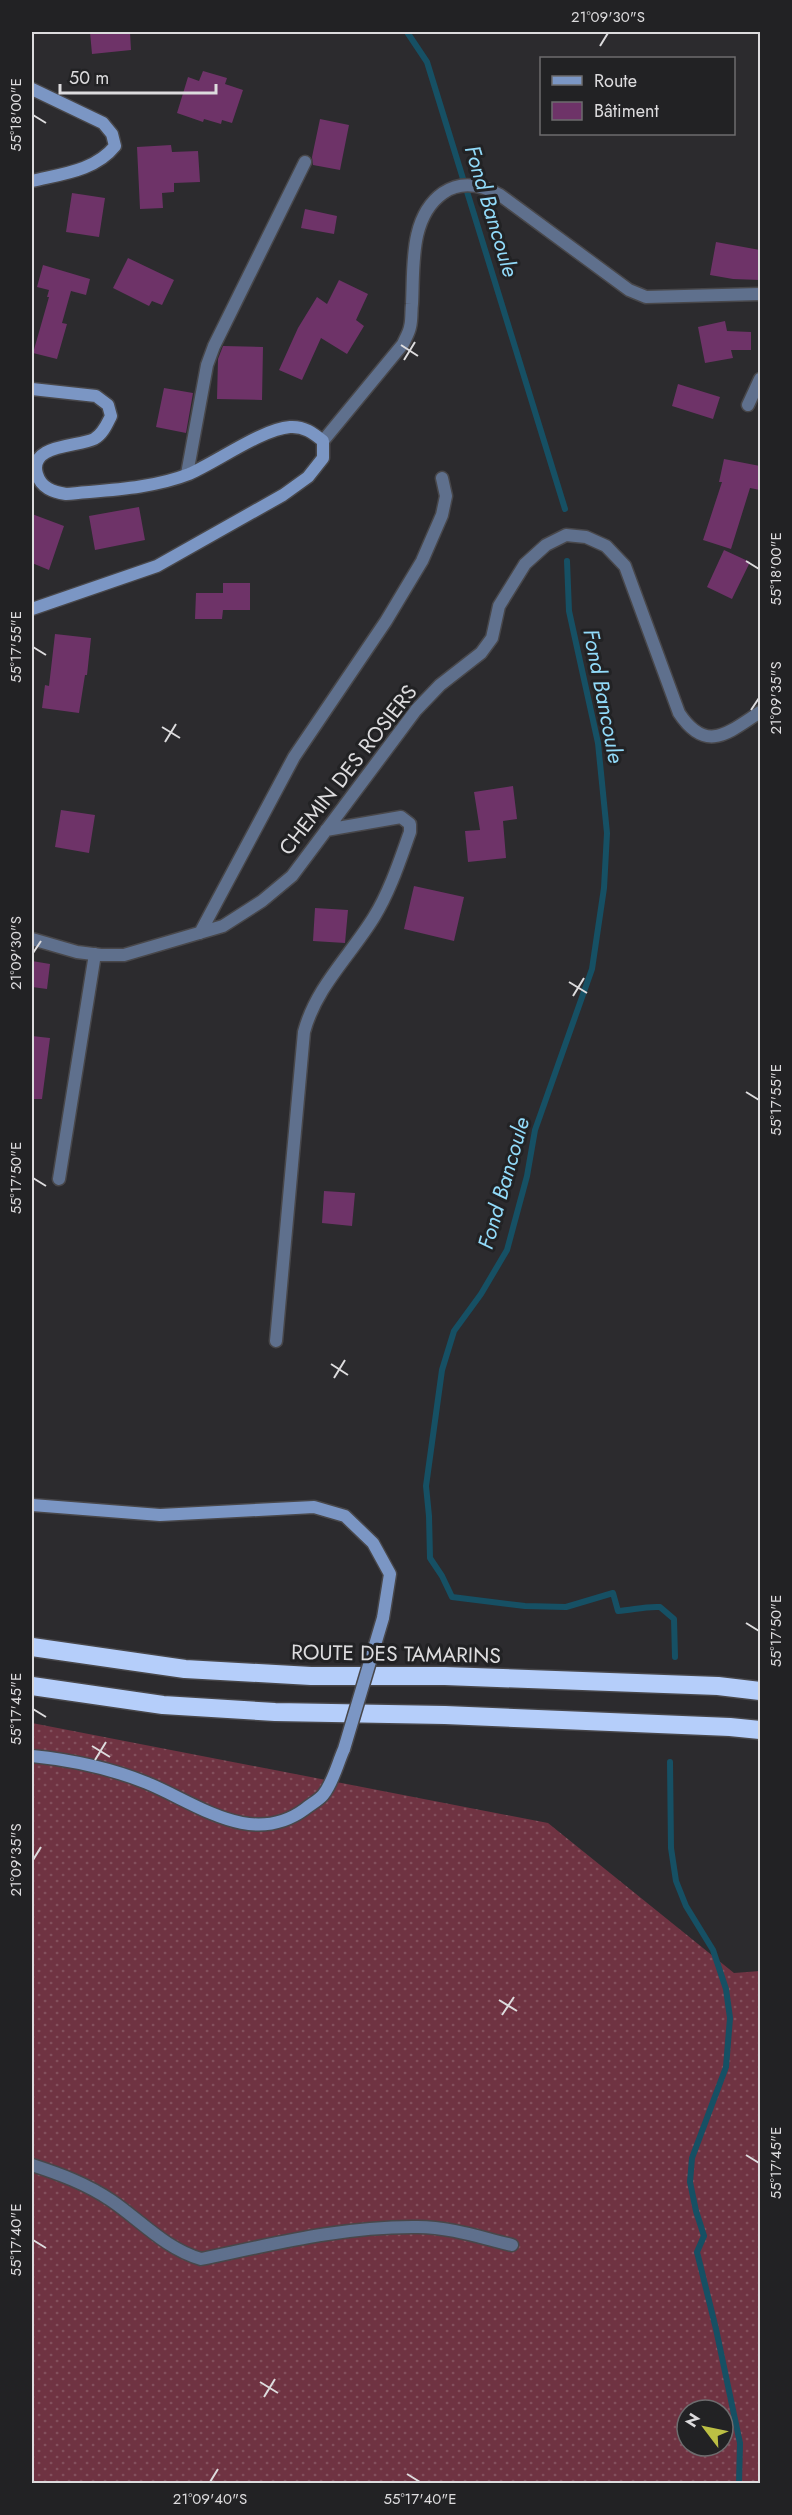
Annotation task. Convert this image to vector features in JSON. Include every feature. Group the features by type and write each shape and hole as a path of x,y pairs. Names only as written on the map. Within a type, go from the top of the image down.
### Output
{"highway":[{"name":"ROUTE DES TAMARINS","path":"32,1647 185,1669 311,1676 445,1676 760,1691"},
{"path":"32,1686 163,1705 274,1712 445,1715 760,1730"}],"main road":[{"path":"32,88 103,123 112,134 115,146 95,165 32,182"},
{"path":"32,389 96,396 108,405 111,416 105,429 95,438 58,447 45,453 38,461 36,472 42,485 53,492 66,494 148,485 188,474 268,434 290,427 309,430 323,441 323,458 308,477 283,495 157,566 32,609"},
{"path":"32,1505 159,1515 314,1507 345,1516 373,1543 390,1574 383,1618 344,1749 324,1794 291,1819 269,1825 247,1825 200,1809 148,1784 99,1766 32,1756"}],"street":[{"path":"188,474 207,365 214,346 305,162"},
{"path":"323,441 403,344 411,327 418,231 426,212 435,199 450,189 467,185 483,186 500,195 629,290 646,297 760,294"},
{"path":"748,405 760,379"},
{"path":"200,933 294,757 386,621 422,561 442,515 446,496 442,478"},
{"name":"CHEMIN DES ROSIERS","path":"32,939 95,954 124,955 223,926 262,901 292,876 416,710 440,685 481,653 492,638 499,606 525,564 546,545 566,535 585,537 606,546 626,566 679,713 688,727 700,736 712,738 729,732 760,712"},
{"path":"276,1341 304,1032 309,1013 319,993 374,917 394,874 410,832 410,824 401,817 326,830"},
{"path":"59,1179 95,954"},
{"path":"32,2165 66,2176 111,2200 170,2245 185,2254 201,2259 332,2232 419,2227 452,2231 512,2245"}],"shaded area":[{"path":"32,1723 548,1823 734,1973 760,1971 760,2483 32,2483"}],"building":[{"path":"90,32 130,32 131,50 92,54"},
{"path":"203,71 227,78 225,84 243,90 232,123 222,120 221,124 204,119 203,122 177,113 188,77 199,81"},
{"path":"320,119 349,125 340,170 313,165 312,157"},
{"path":"171,145 172,152 198,151 200,182 174,183 174,192 162,193 163,208 140,209 137,147"},
{"path":"72,193 105,198 99,237 66,232"},
{"path":"305,209 337,216 334,234 301,228"},
{"path":"716,242 760,250 760,280 710,275"},
{"path":"128,258 174,280 162,305 152,301 149,306 113,288"},
{"path":"43,265 90,279 86,295 71,291 62,323 67,324 57,359 33,353 49,297 47,297 49,290 37,287"},
{"path":"339,280 368,294 356,320 364,326 347,354 321,338 302,380 279,370 298,328 317,297 327,304"},
{"path":"725,321 727,331 751,332 751,350 731,350 733,358 705,363 698,327"},
{"path":"223,346 263,347 262,400 217,399 218,359"},
{"path":"678,384 720,397 713,419 672,406"},
{"path":"164,388 193,393 186,433 156,427"},
{"path":"724,459 760,466 760,490 750,488 731,549 703,540 722,482 719,482"},
{"path":"139,507 145,540 95,550 89,516"},
{"path":"32,514 64,526 49,570 32,563"},
{"path":"724,550 750,562 732,599 707,587"},
{"path":"223,583 250,583 250,610 223,610 222,619 195,619 196,593 223,593"},
{"path":"55,634 91,638 87,675 85,675 79,713 42,708 45,685 49,686"},
{"path":"513,786 517,819 503,821 506,858 468,862 465,831 480,830 474,792"},
{"path":"61,810 95,815 89,853 55,847"},
{"path":"414,886 464,897 454,941 404,929"},
{"path":"315,908 348,910 345,943 313,941"},
{"path":"32,961 50,964 47,989 32,987"},
{"path":"32,1036 50,1038 42,1099 32,1099"},
{"path":"324,1191 355,1193 352,1226 322,1223"}],"waterway":[{"name":"Fond Bancoule","path":"407,32 427,62 565,509"},
{"name":"Fond Bancoule","path":"567,561 569,611 598,743 607,833 604,888 592,969 535,1130 527,1176 507,1250 481,1294 454,1331 442,1370 426,1486 430,1558 452,1597 525,1606 566,1607 613,1593 618,1611 660,1607 674,1619 675,1657"},
{"name":"Fond Bancoule","path":"670,1762 671,1848 676,1881 686,1906 713,1950 726,1989 730,2018 726,2067 692,2158 690,2182 704,2236 697,2252 740,2443 739,2484"}]}
